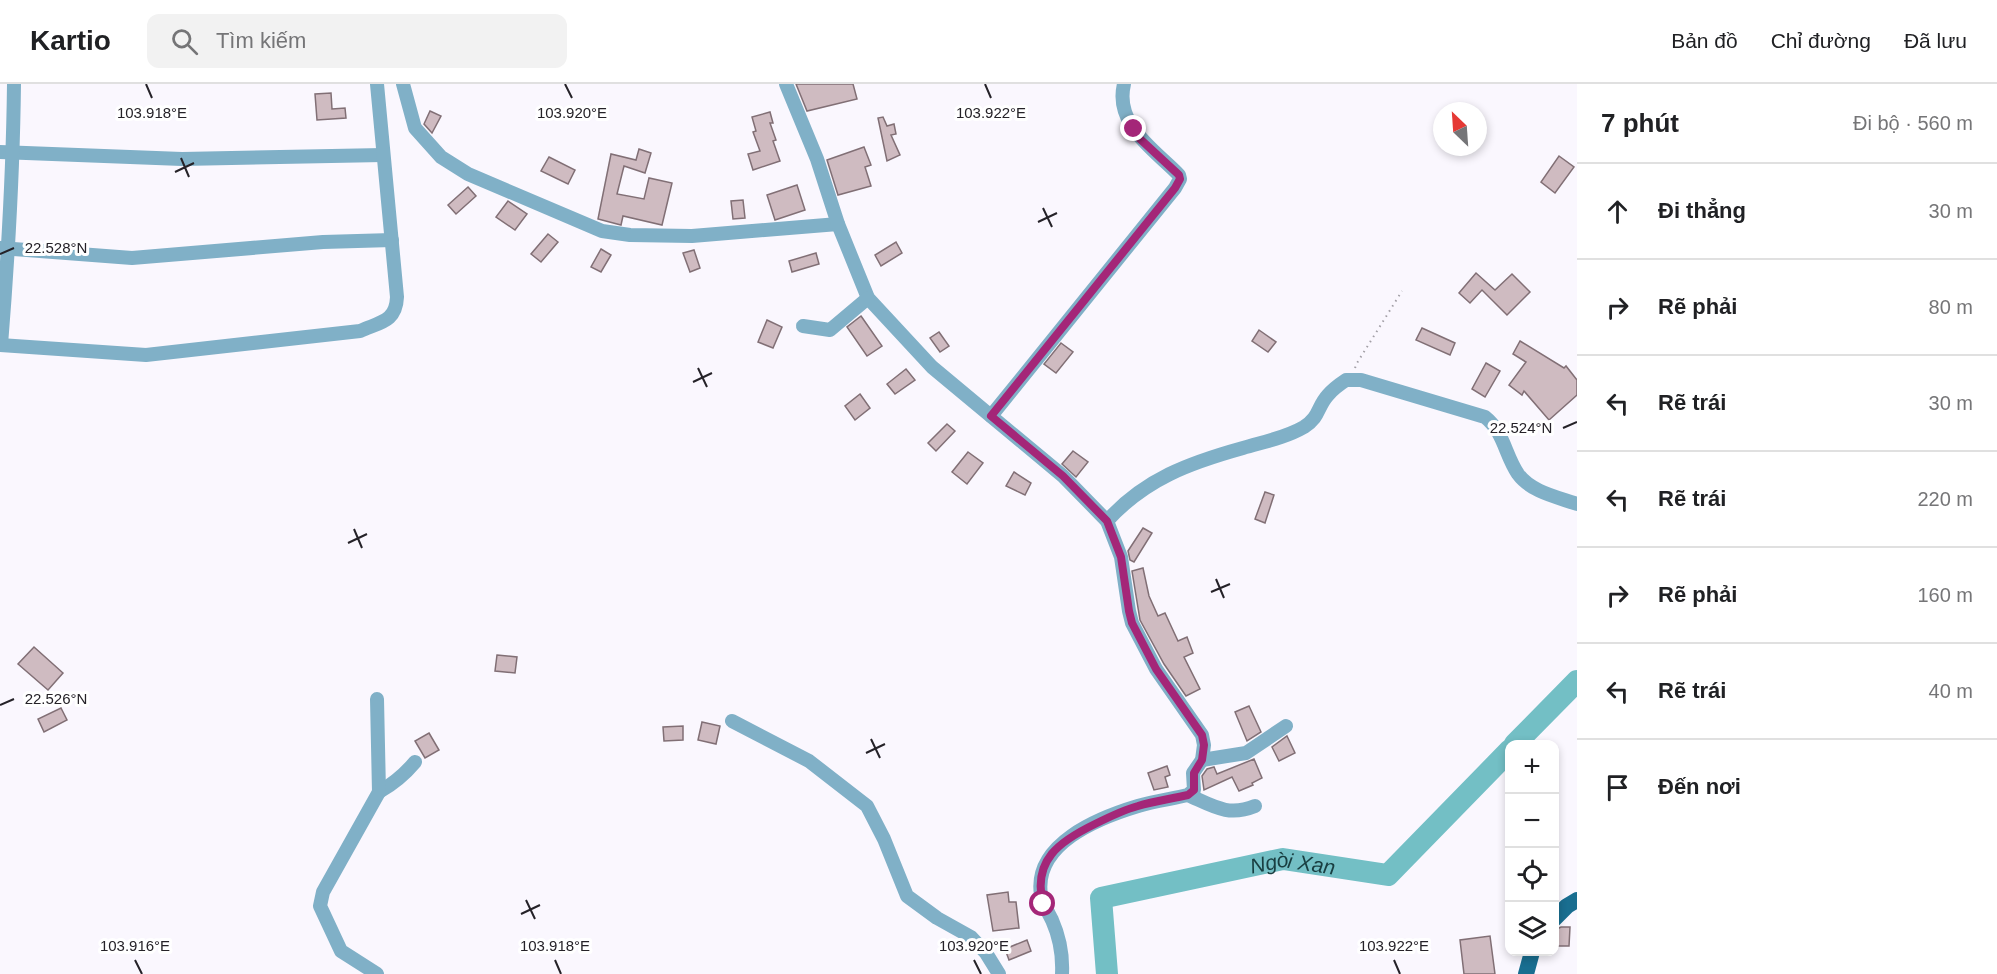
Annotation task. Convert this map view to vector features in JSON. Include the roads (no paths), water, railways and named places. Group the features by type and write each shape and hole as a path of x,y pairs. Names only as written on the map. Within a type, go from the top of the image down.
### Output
{"main road":[{"path":"1559,915 1577,900"},
{"path":"1526,974 1531,956"}],"street":[{"path":"14,84 7,152 0,345 146,355 360,332 388,320 397,309 398,297 377,84"},
{"path":"403,84 415,128 441,157 468,174 602,231 630,235 692,236 838,224"},
{"path":"786,84 817,159 838,224 868,298 932,367 1063,476 1107,521 1121,557 1132,623 1156,669 1202,735 1204,745 1202,760 1194,773 1194,790 1188,795 1138,806 1105,819 1066,840 1049,856 1042,872 1041,894 1061,944 1062,974"},
{"path":"991,416 1180,179 1179,175 1139,138 1124,106 1124,84"},
{"path":"7,152 182,159 383,155"},
{"path":"4,249 132,258 322,242 392,240"},
{"path":"803,326 830,330 868,298"},
{"path":"1107,521 1124,502 1147,485 1180,469 1206,458 1282,437 1303,428 1315,418 1329,393 1346,380 1361,380 1485,417 1494,424 1518,474 1529,485 1577,504"},
{"path":"377,699 379,792"},
{"path":"732,721 809,761 867,806 884,839 907,896 937,918 970,937 986,953 999,974"},
{"path":"1202,760 1246,753 1286,726"},
{"path":"377,974 341,951 320,906 323,892 379,792 408,771 415,762"},
{"path":"1188,795 1226,811 1242,812 1255,806"}],"waterway":[{"name":"Ngòi Xan","path":"1519,740 1577,681"},
{"name":"Ngòi Xan","path":"1107,974 1101,898 1283,859 1388,875 1505,755"}]}
